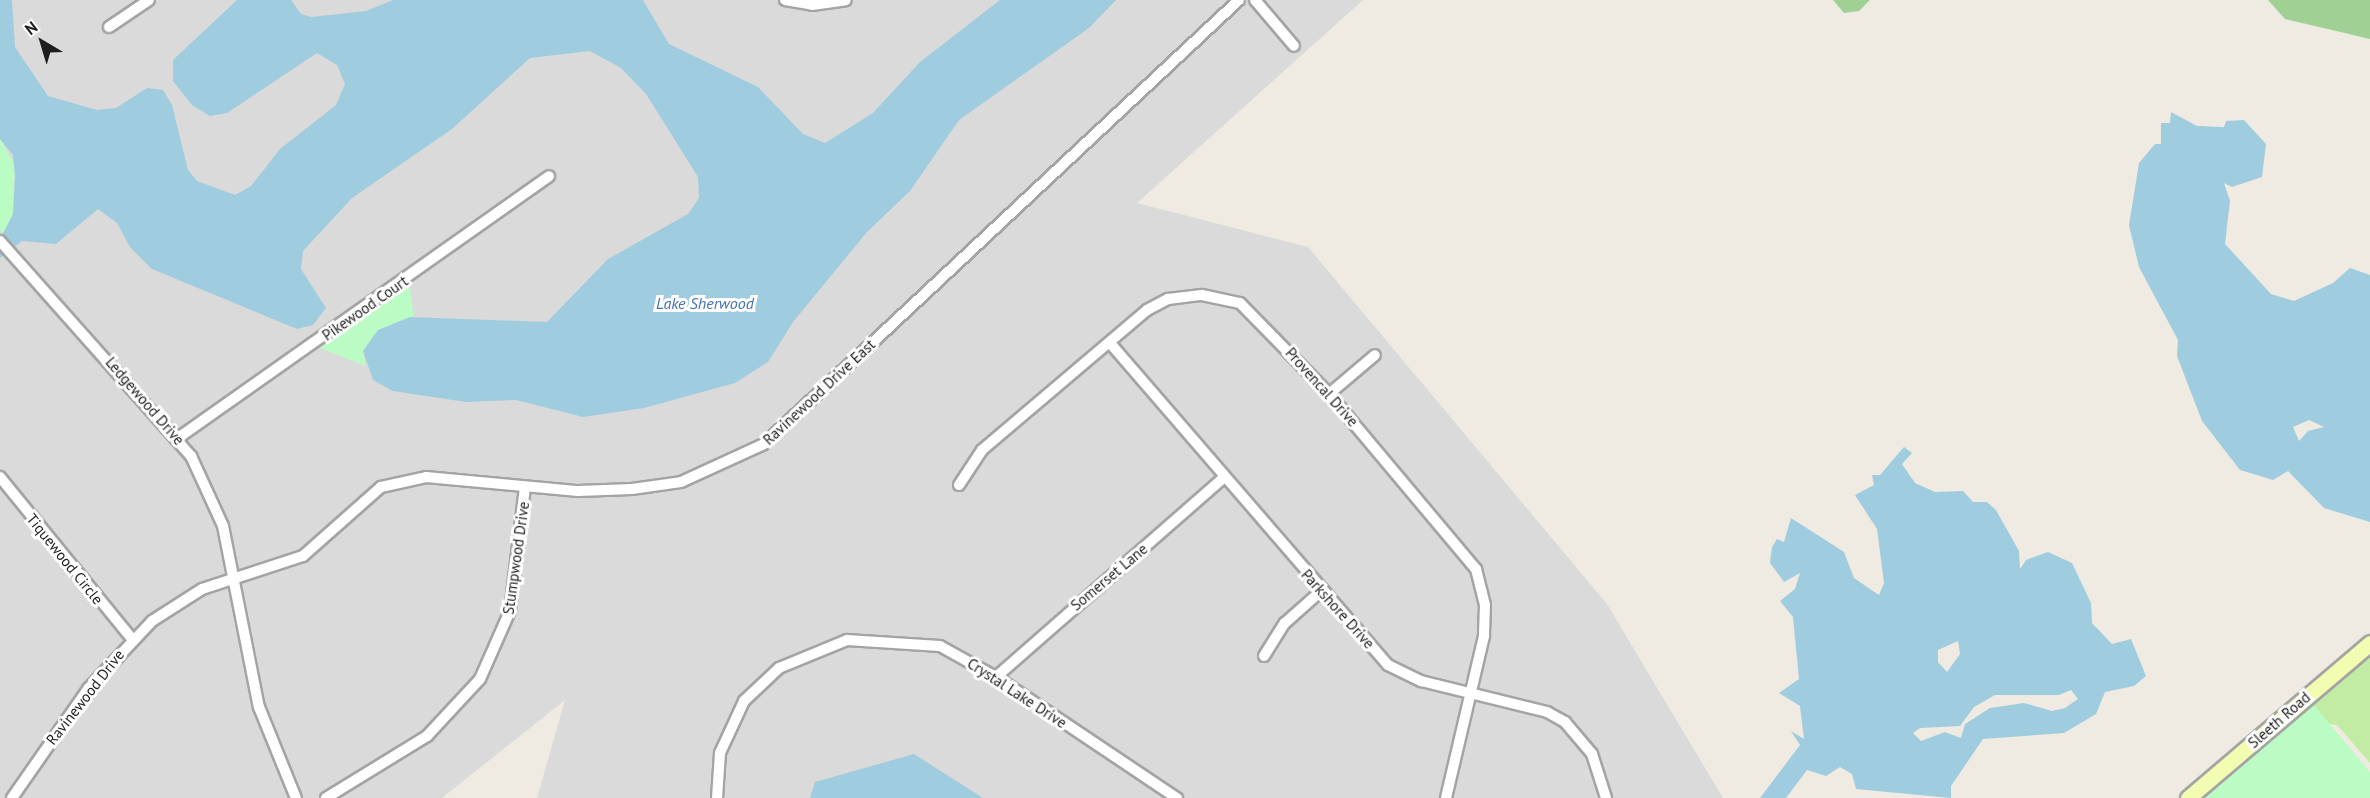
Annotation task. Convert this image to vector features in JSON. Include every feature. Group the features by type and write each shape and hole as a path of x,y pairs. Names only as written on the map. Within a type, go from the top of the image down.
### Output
{"street":[{"path":"109,27 149,0"},
{"path":"785,0 812,5 846,0"},
{"name":"Ravinewood Drive East","path":"236,577 303,556 362,500 396,482 426,477 525,488 660,486 714,470 764,444 1239,0"},
{"path":"1255,0 1294,46"},
{"name":"Pikewood Court","path":"178,438 549,176"},
{"name":"Ledgewood Drive","path":"0,241 178,438 223,526 236,577 261,714 296,798"},
{"name":"Provencal Drive","path":"959,485 982,450 1110,343 1168,299 1223,296 1258,317 1329,394 1476,568 1485,605 1484,636 1446,798"},
{"name":"Parkshore Drive","path":"1110,343 1223,478 1388,664 1421,681 1565,722 1592,754 1606,798"},
{"path":"1329,394 1375,355"},
{"name":"Tiquewood Circle","path":"0,477 132,639"},
{"name":"Somerset Lane","path":"996,677 1223,478"},
{"name":"Stumpwood Drive","path":"326,798 427,736 480,679 510,611 525,488"},
{"name":"Ravinewood Drive","path":"12,798 88,689 132,639 192,595 236,577"},
{"path":"1264,656 1285,623 1321,591"},
{"name":"Crystal Lake Drive","path":"717,798 720,753 744,701 779,668 847,640 940,646 996,677 1177,798"},
{"name":"Sleeth Road","path":"2188,798 2370,643"}],"shaded area":[{"name":"Lake Sherwood","path":"0,0 1363,0 1137,203 1308,247 1607,604 1723,798 537,798 565,700 442,798 0,798"}],"green space":[{"path":"1833,0 1870,0 1859,11 1844,13"},
{"path":"2268,0 2370,0 2370,39 2285,19"},
{"path":"0,139 15,165 13,214 5,235 0,230"},
{"path":"409,282 414,317 378,330 363,351 366,366 320,348"},
{"path":"2370,655 2370,763 2337,725 2329,724 2207,798"},
{"path":"2314,705 2370,772 2370,798 2205,798"}],"water":[{"name":"Lake Sherwood","path":"0,0 12,0 15,47 48,96 97,110 116,108 147,88 163,90 172,105 188,170 197,181 235,195 251,186 280,149 336,105 345,84 337,65 317,53 227,113 210,116 192,105 173,81 173,60 237,0 291,0 301,14 311,17 366,11 393,0 643,0 669,44 758,87 803,134 825,143 873,113 920,62 1000,0 1116,0 1089,28 959,120 910,191 867,232 793,322 768,362 735,383 644,408 583,417 516,400 466,402 393,391 373,380 363,351 378,330 410,317 547,322 608,259 688,214 699,198 698,177 646,94 621,68 590,51 530,58 452,129 352,198 303,251 301,269 326,308 313,325 297,329 152,269 130,247 117,223 98,209 56,244 22,241 0,258 0,239 13,214 15,176 13,155 0,139"},
{"path":"2171,112 2197,126 2224,127 2226,121 2244,120 2266,144 2262,177 2232,187 2224,183 2230,201 2225,244 2271,294 2294,301 2333,283 2350,268 2370,275 2370,522 2324,508 2288,471 2273,480 2240,470 2202,421 2177,356 2178,340 2139,267 2129,225 2139,163 2155,144 2161,144 2161,123 2170,123","holes":["2309,420 2324,427 2308,431 2299,441 2293,427"]},
{"path":"1904,447 1912,453 1902,464 1915,483 1935,492 1963,491 1973,502 1987,502 1996,510 2019,551 2020,569 2026,560 2048,552 2072,563 2091,603 2092,623 2112,644 2131,639 2146,676 2134,686 2105,692 2096,714 2064,733 1983,739 1951,786 1951,798 1856,789 1852,774 1840,767 1826,776 1807,770 1786,798 1760,798 1800,745 1791,731 1804,739 1800,706 1779,693 1799,679 1793,617 1780,601 1795,589 1800,573 1784,582 1770,563 1772,547 1777,539 1784,542 1791,518 1844,552 1854,578 1879,595 1884,583 1877,529 1855,495 1874,485 1872,475 1880,475","holes":["1958,641 1960,654 1947,672 1938,662 1938,650","2071,690 2078,699 2065,708 2052,711 2024,703 1990,708 1965,724 1961,738 1945,732 1921,741 1913,733 1920,728 1960,726 1974,707 1995,695 2059,695"]},
{"path":"914,754 983,798 810,798 815,782"}]}
